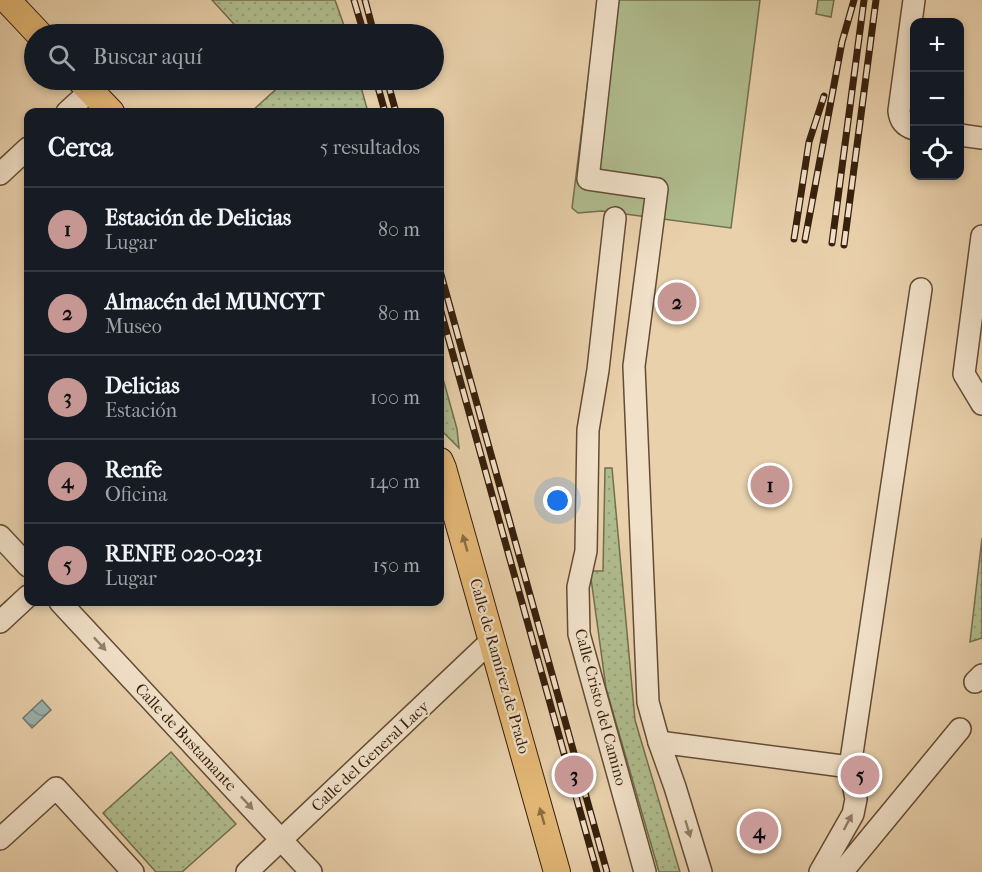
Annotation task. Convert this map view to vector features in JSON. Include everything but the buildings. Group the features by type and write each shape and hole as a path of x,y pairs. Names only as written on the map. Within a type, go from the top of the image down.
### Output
{"main road":[{"path":"7,0 30,24"},
{"path":"90,90 107,108"},
{"name":"Calle de Ramírez de Prado","path":"444,472 558,872"}],"street":[{"path":"608,0 588,179 657,189 634,366 648,702 701,872"},
{"path":"910,128 902,122 899,111 914,0"},
{"path":"70,108 82,90"},
{"path":"964,136 982,138"},
{"path":"0,174 24,152"},
{"name":"Calle Cristo del Camino","path":"615,218 598,370 588,430 586,551 578,587 579,634 645,872"},
{"path":"982,236 964,374 982,404"},
{"path":"820,872 853,814 856,799 850,767 921,289"},
{"path":"0,536 24,563"},
{"path":"0,622 24,600"},
{"name":"Calle de Bustamante","path":"64,606 311,872"},
{"name":"Calle del General Lacy","path":"247,872 492,640"},
{"path":"842,872 960,729"},
{"path":"659,742 850,767"},
{"path":"0,839 56,788 133,872"}],"green space":[{"path":"212,0 335,0 343,24 234,24"},
{"path":"598,0 760,0 731,228 602,211 578,213 572,208"},
{"path":"818,0 834,0 831,17 816,14"},
{"path":"275,90 362,90 367,108 255,108"},
{"path":"444,382 457,429 459,448 444,433"},
{"path":"605,468 612,468 635,720 680,872 659,872 606,688 590,571 603,571"},
{"path":"982,538 982,638 970,642"},
{"path":"171,752 236,824 182,872 156,872 103,813"}],"water":[{"path":"42,700 51,710 32,728 23,718"}],"railway":[{"path":"354,0 361,24"},
{"path":"365,0 371,24"},
{"path":"805,240 842,42 854,0"},
{"path":"832,243 864,0"},
{"path":"844,245 876,0"},
{"path":"379,90 384,108"},
{"path":"390,90 395,108"},
{"path":"794,239 809,142 824,96"},
{"path":"444,285 607,872"},
{"path":"444,322 597,872"}],"place":[{"name":"Almacén del MUNCYT","path":"677,302"},
{"name":"Estación de Delicias","path":"770,485"},
{"name":"Delicias","path":"574,775"},
{"name":"RENFE 020-0231","path":"860,775"},
{"name":"Renfe","path":"759,831"}]}
